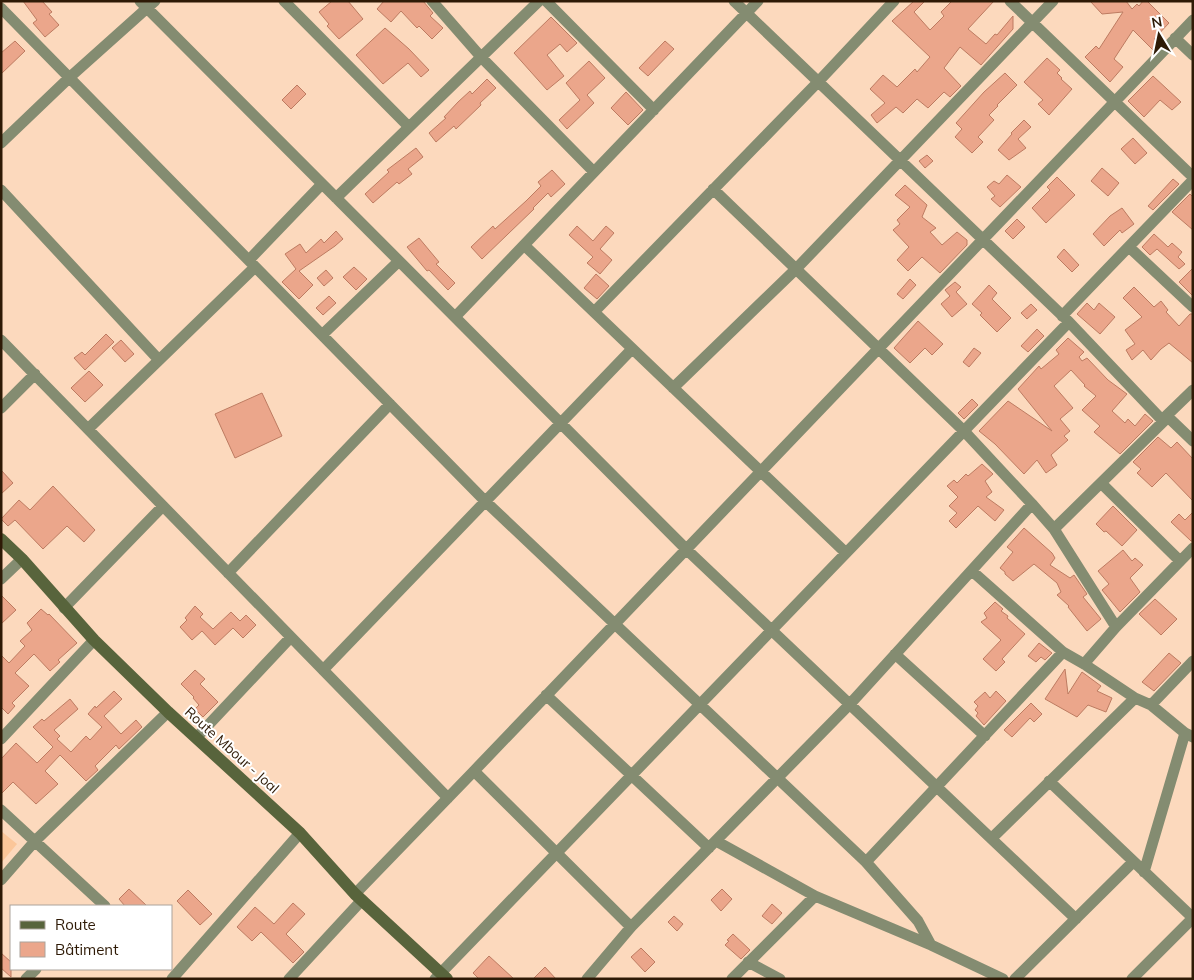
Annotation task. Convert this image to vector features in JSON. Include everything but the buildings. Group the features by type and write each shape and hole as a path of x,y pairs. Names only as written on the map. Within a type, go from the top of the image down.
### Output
{"main road":[{"name":"Route Mbour - Joal","path":"1,539 22,559 94,640 168,712 300,833 359,897 441,977"}],"street":[{"path":"284,1 409,127"},
{"path":"432,1 481,57 594,172"},
{"path":"336,198 539,1"},
{"path":"546,1 654,110"},
{"path":"734,1 1066,319 1165,418 1193,441"},
{"path":"455,317 758,1"},
{"path":"594,312 818,82 894,1"},
{"path":"441,977 556,853 964,431 1129,247 1193,179 1010,1"},
{"path":"673,388 796,269 1053,1"},
{"path":"1,142 147,3 322,184 686,549 1076,919"},
{"path":"1,8 485,502 866,862 918,921 931,945"},
{"path":"289,979 359,897 448,798 1193,20"},
{"path":"1175,38 1193,55"},
{"path":"88,429 159,360 252,263 322,184"},
{"path":"713,189 964,431 1032,504 1054,529 1116,627"},
{"path":"1,190 159,360"},
{"path":"524,245 846,553"},
{"path":"1129,247 1193,307"},
{"path":"322,335 399,261"},
{"path":"1,340 448,798"},
{"path":"323,670 632,349"},
{"path":"1,408 35,374"},
{"path":"1054,529 1193,390"},
{"path":"228,573 390,404"},
{"path":"1101,483 1180,561"},
{"path":"587,979 631,927 850,704 1032,504"},
{"path":"64,608 163,506"},
{"path":"1084,664 1116,627 1193,548"},
{"path":"1,579 22,559"},
{"path":"972,571 1063,652 1135,698 1151,705 1189,735 1144,872"},
{"path":"197,737 291,637"},
{"path":"1,739 94,640"},
{"path":"866,862 1063,652"},
{"path":"895,654 985,736"},
{"path":"1151,705 1193,660"},
{"path":"546,695 631,775 713,844 815,896 931,945 1003,979"},
{"path":"992,838 1135,698"},
{"path":"1,880 35,841 168,712"},
{"path":"474,771 631,927"},
{"path":"1049,781 1193,918 1132,979"},
{"path":"1,810 100,904"},
{"path":"176,975 300,833"},
{"path":"1015,979 1133,862"},
{"path":"732,979 815,896"},
{"path":"748,962 780,979"}],"shaded area":[{"path":"1,831 17,844 1,863"}]}
